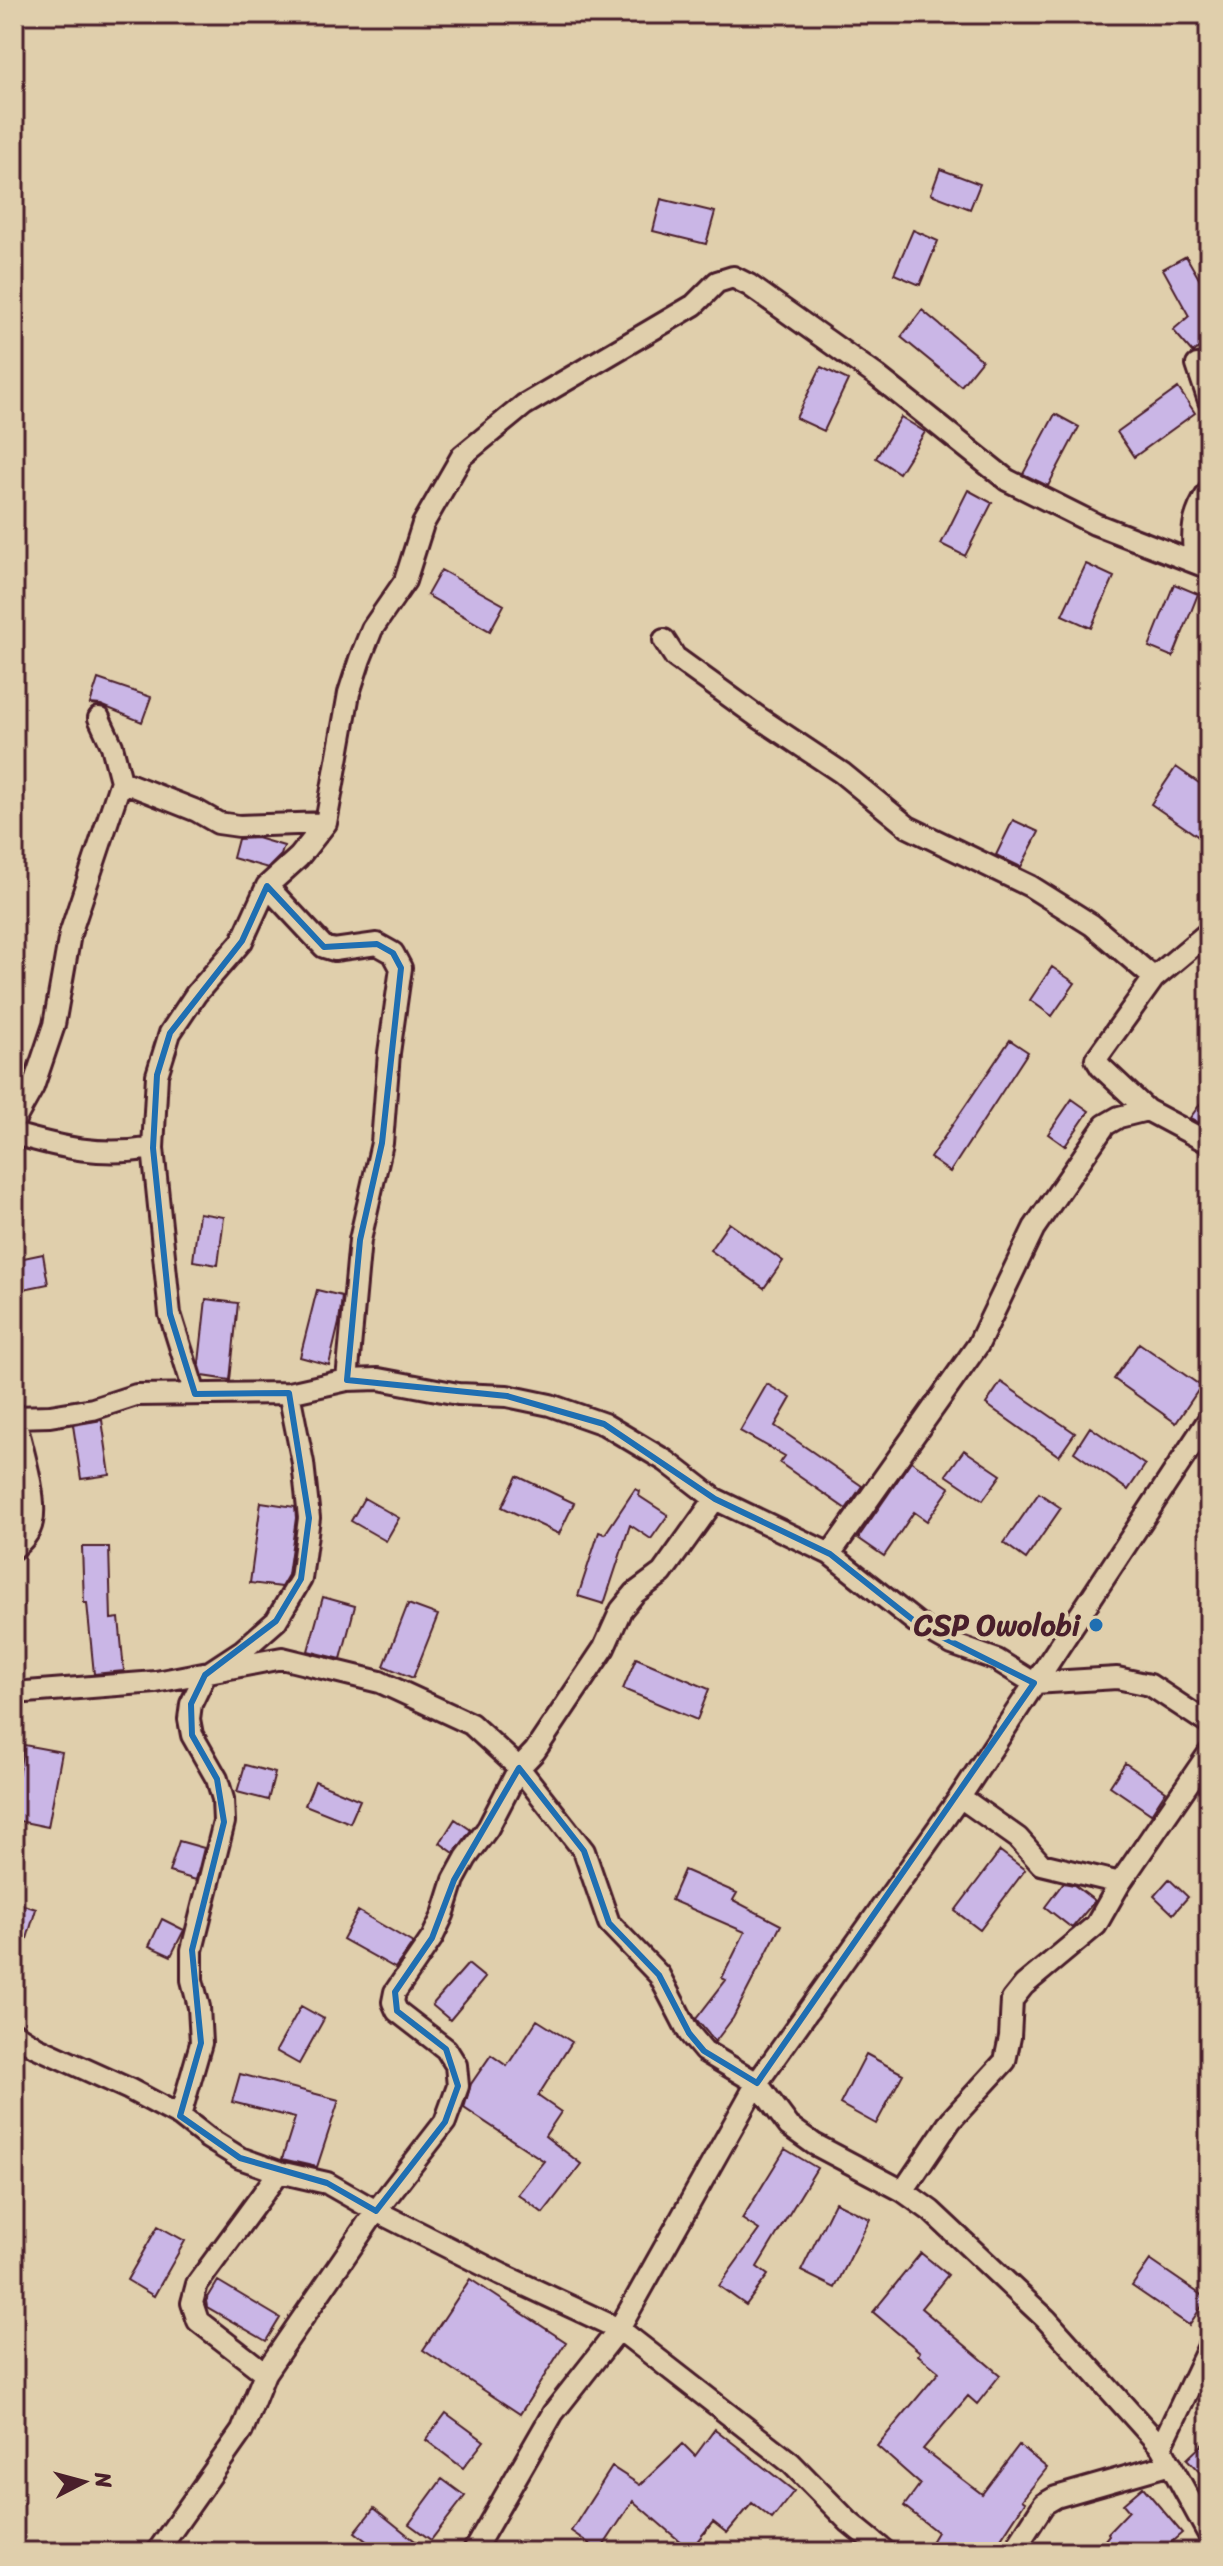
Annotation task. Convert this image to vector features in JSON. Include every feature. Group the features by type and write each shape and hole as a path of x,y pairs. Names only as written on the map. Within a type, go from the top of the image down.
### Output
{"street":[{"path":"195,1394 170,1314 153,1148 157,1075 170,1033 196,994 242,941 267,886 299,857 326,823 349,693 360,659 372,629 405,581 423,524 462,456 524,405 694,305 717,282 733,277 749,285 877,376 1007,480 1095,524 1202,565"},
{"path":"1197,365 1209,401"},
{"path":"1202,565 1192,542 1196,511 1209,491"},
{"path":"664,640 675,657 842,773 908,827 1030,886 1092,925 1154,978"},
{"path":"14,1121 33,1087 54,1025 70,934 121,781 112,746 99,718"},
{"path":"121,781 197,811 218,823 239,826 326,823"},
{"path":"267,886 324,947 334,950 377,944 393,953 401,968 389,1053 382,1143 360,1240 347,1380"},
{"path":"1209,932 1154,978 1096,1059 1147,1110 1209,1143"},
{"path":"830,1554 978,1345 1034,1228 1105,1125 1119,1117 1147,1110"},
{"path":"14,1134 50,1144 110,1154 153,1148"},
{"path":"14,1548 26,1538 32,1523 32,1500 14,1416 50,1416 93,1409 136,1395 289,1393 347,1380 379,1379 458,1394 507,1396 550,1405 604,1424 666,1461 715,1499 830,1554 922,1627 952,1644 997,1660 1034,1683 1117,1678 1150,1685 1209,1724"},
{"path":"180,2116 201,2043 199,2007 192,1980 192,1950 224,1822 223,1799 217,1779 192,1735 189,1719 191,1704 205,1675 243,1650 276,1621 301,1579 309,1518 303,1463 289,1393"},
{"path":"473,2552 553,2413 619,2329 757,2083 960,1797 1209,1419"},
{"path":"157,2552 242,2431 265,2373 376,2211 445,2122 458,2086 456,2065 446,2049 397,2011 393,2002 395,1992 432,1938 454,1880 488,1828 519,1768 535,1751 604,1648 621,1610 635,1593 662,1573 715,1499"},
{"path":"14,1693 156,1682 282,1658 380,1682 471,1724 519,1768 584,1851 609,1923 659,1975 689,2033 704,2051 757,2083 789,2126 814,2144 903,2191 931,2211 1046,2319 1166,2456 1209,2535"},
{"path":"903,2191 951,2120 1005,2061 1012,2000 1024,1985 1096,1925 1120,1883 1209,1753"},
{"path":"960,1797 1018,1838 1041,1864 1120,1883"},
{"path":"14,2033 36,2047 180,2116 240,2158 279,2172 327,2183 376,2211 619,2329 791,2463 849,2522 886,2552"},
{"path":"265,2373 198,2321 192,2303 197,2284 279,2172"},
{"path":"1013,2552 1044,2504 1166,2456 1209,2346"}],"highlighted area":[{"path":"267,886 324,947 377,944 393,953 401,968 382,1143 360,1240 347,1380 507,1396 604,1424 715,1499 830,1554 922,1627 1034,1683 757,2083 704,2051 689,2033 659,1975 609,1923 584,1851 519,1768 454,1880 432,1938 395,1992 397,2011 446,2049 458,2086 445,2122 376,2211 327,2183 240,2158 180,2116 201,2043 192,1950 224,1822 217,1779 192,1735 191,1704 205,1675 276,1621 301,1579 309,1518 289,1393 195,1394 170,1314 153,1148 157,1075 170,1033 242,941"}],"building":[{"path":"940,169 980,184 970,209 931,194"},
{"path":"661,199 715,212 706,244 653,231"},
{"path":"913,230 938,241 920,285 894,274"},
{"path":"1186,256 1209,296 1209,353 1204,343 1193,353 1173,330 1189,316 1163,269"},
{"path":"922,310 982,360 961,386 901,337"},
{"path":"821,367 848,380 824,431 796,418"},
{"path":"1178,388 1195,413 1134,457 1117,432"},
{"path":"1055,414 1079,427 1048,486 1023,474"},
{"path":"901,417 925,432 899,473 876,458"},
{"path":"968,490 992,503 965,556 941,544"},
{"path":"1086,564 1114,577 1091,628 1062,615"},
{"path":"441,570 504,605 490,631 427,595"},
{"path":"1174,584 1198,594 1173,657 1149,647"},
{"path":"98,679 151,697 142,722 101,705 90,704"},
{"path":"1176,767 1209,790 1209,844 1151,804"},
{"path":"1013,820 1039,832 1021,867 996,855"},
{"path":"257,838 284,846 281,855 268,868 233,858 238,839"},
{"path":"1052,967 1075,983 1052,1016 1030,1000"},
{"path":"1010,1040 1028,1052 950,1172 930,1158"},
{"path":"1209,1092 1209,1128 1190,1118"},
{"path":"1072,1099 1089,1111 1065,1146 1048,1134"},
{"path":"199,1213 224,1217 218,1265 193,1261"},
{"path":"729,1223 783,1261 764,1288 710,1250"},
{"path":"43,1254 48,1284 14,1291 14,1260"},
{"path":"317,1290 342,1296 329,1365 300,1357"},
{"path":"206,1299 238,1303 230,1380 203,1376 199,1363"},
{"path":"1139,1343 1201,1386 1176,1423 1114,1379"},
{"path":"1001,1382 1075,1433 1059,1456 986,1404"},
{"path":"767,1384 791,1398 775,1426 862,1486 846,1509 780,1463 785,1456 740,1431"},
{"path":"102,1420 110,1475 81,1479 73,1425"},
{"path":"1090,1427 1145,1465 1128,1490 1074,1452"},
{"path":"964,1450 1001,1475 983,1500 946,1475"},
{"path":"911,1461 950,1488 927,1521 914,1512 884,1556 858,1538"},
{"path":"517,1476 574,1503 559,1534 502,1507"},
{"path":"635,1489 640,1491 639,1496 668,1515 651,1539 630,1525 604,1604 578,1596 599,1532 605,1534"},
{"path":"1039,1493 1061,1508 1026,1559 1004,1543"},
{"path":"364,1498 399,1518 386,1541 351,1521"},
{"path":"261,1502 295,1507 288,1575 281,1587 250,1583"},
{"path":"82,1547 109,1547 111,1619 119,1618 124,1671 94,1674 87,1603 84,1603"},
{"path":"323,1597 355,1606 341,1659 308,1651"},
{"path":"408,1604 438,1615 413,1678 384,1666"},
{"path":"636,1658 709,1689 697,1720 623,1689"},
{"path":"24,1745 62,1752 48,1827 14,1820 14,1796"},
{"path":"1125,1763 1166,1791 1151,1814 1110,1786"},
{"path":"245,1765 275,1773 268,1800 237,1792"},
{"path":"315,1781 360,1800 350,1823 305,1805"},
{"path":"455,1819 471,1830 454,1853 440,1843"},
{"path":"179,1841 204,1848 196,1880 169,1872"},
{"path":"1000,1851 1025,1870 980,1930 955,1911"},
{"path":"684,1870 737,1893 733,1900 781,1925 733,2018 715,2042 696,2019 726,1980 722,1978 745,1932 671,1900"},
{"path":"1169,1879 1188,1897 1173,1914 1154,1896"},
{"path":"1063,1883 1074,1885 1095,1901 1072,1928 1045,1907"},
{"path":"14,1902 36,1909 19,1965 14,1964"},
{"path":"358,1911 413,1943 395,1968 343,1939"},
{"path":"162,1919 184,1930 171,1956 149,1946"},
{"path":"468,1964 485,1978 450,2020 432,2005"},
{"path":"301,2006 324,2019 299,2064 276,2051"},
{"path":"537,2020 572,2042 538,2096 561,2112 545,2136 581,2164 543,2213 518,2194 544,2161 464,2108 471,2084 491,2055 507,2066"},
{"path":"866,2054 903,2074 876,2124 840,2104"},
{"path":"240,2074 339,2100 317,2167 282,2159 295,2118 232,2102"},
{"path":"785,2149 817,2168 757,2267 768,2275 746,2305 719,2286 759,2230 742,2219"},
{"path":"835,2202 870,2219 835,2288 801,2271"},
{"path":"158,2226 185,2241 154,2296 127,2280"},
{"path":"921,2253 948,2275 921,2308 1000,2375 977,2404 968,2396 923,2449 982,2494 1019,2445 1047,2468 1022,2500 1025,2502 992,2552 925,2552 937,2532 904,2506 920,2484 877,2446 939,2372 873,2312"},
{"path":"1150,2260 1207,2299 1189,2325 1132,2286"},
{"path":"470,2279 566,2342 520,2414 423,2350"},
{"path":"218,2281 280,2318 266,2341 207,2307 206,2301"},
{"path":"446,2413 484,2441 463,2468 426,2440"},
{"path":"715,2429 794,2491 772,2519 752,2503 727,2533 713,2522 690,2550 633,2501 600,2551 571,2531 612,2467 640,2485 683,2444 695,2456"},
{"path":"1209,2438 1209,2482 1187,2459"},
{"path":"442,2479 465,2496 431,2540 409,2524"},
{"path":"1143,2487 1182,2533 1160,2552 1095,2552 1129,2511 1123,2504"},
{"path":"374,2508 415,2541 407,2552 380,2552 355,2532"}],"place":[{"name":"CSP Owolobi","path":"1096,1625"}]}
